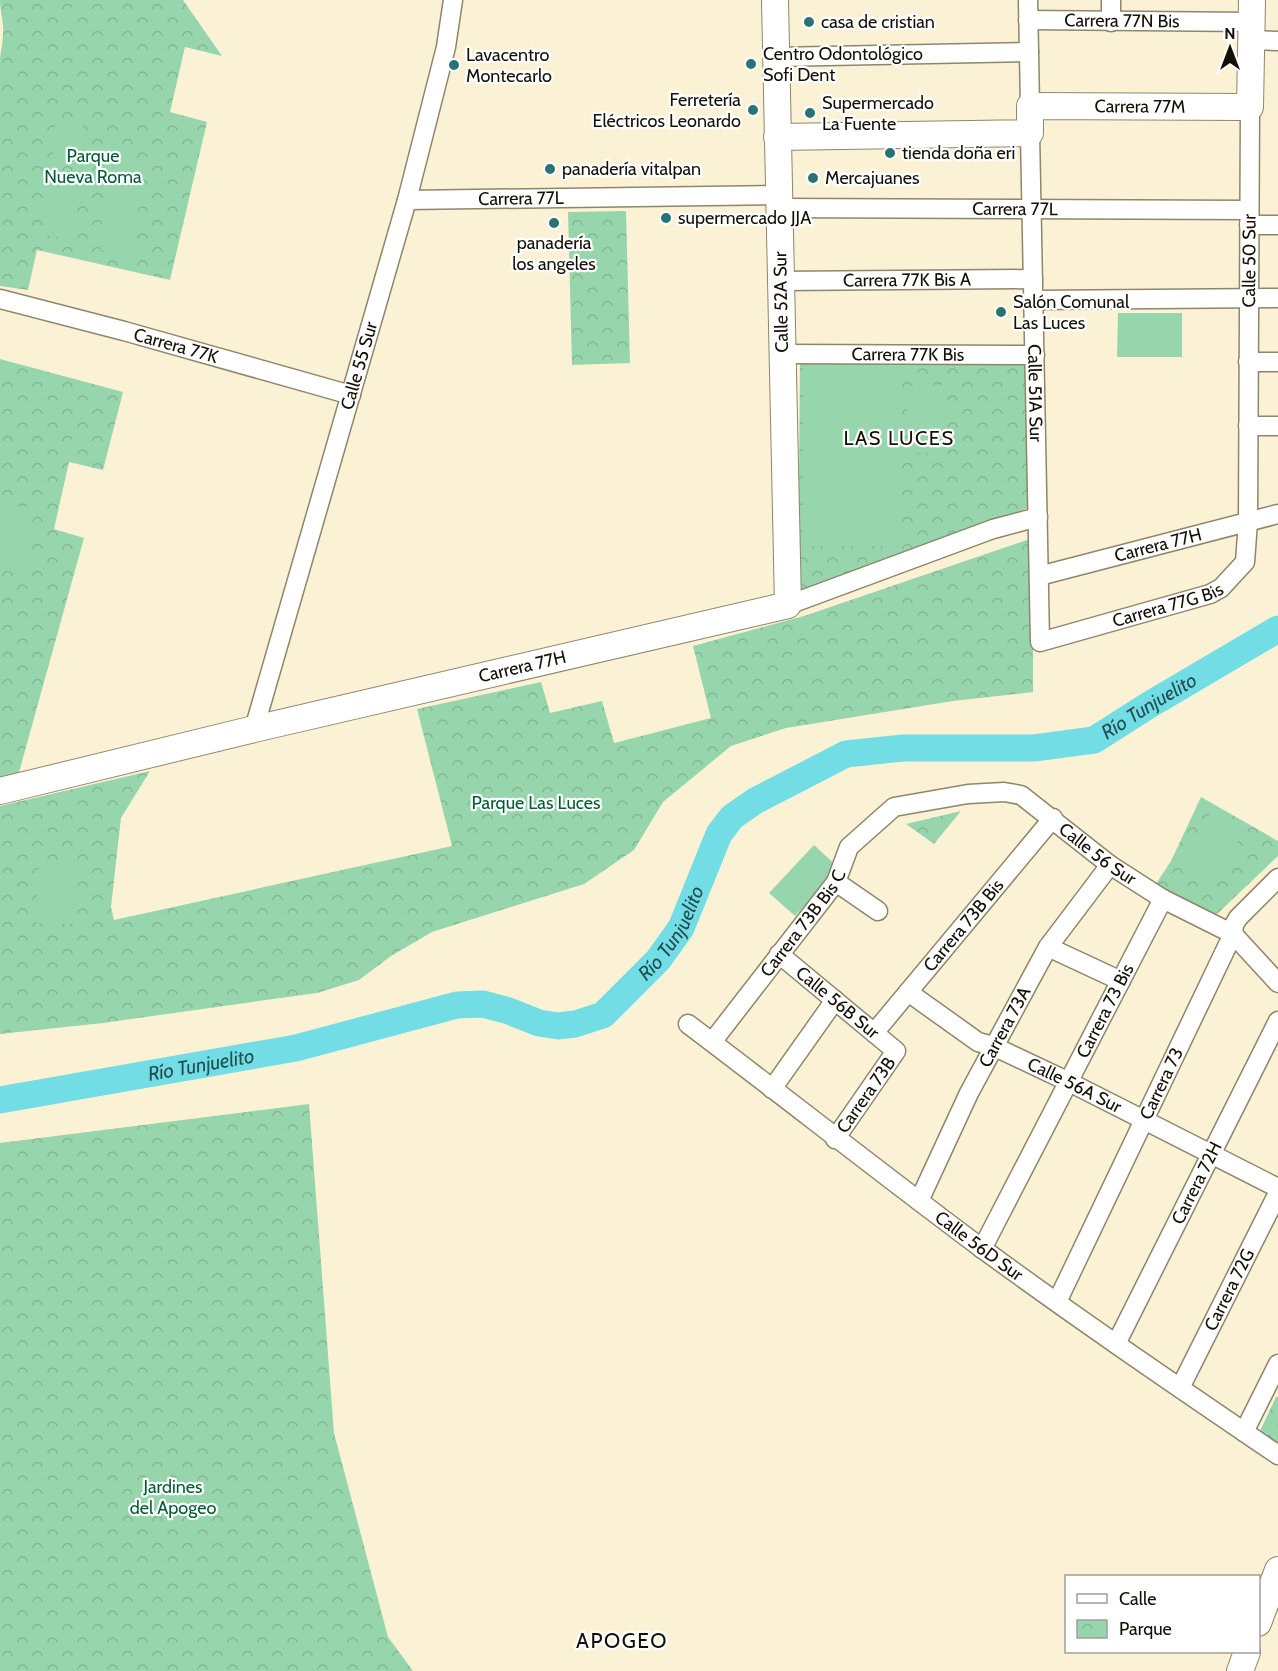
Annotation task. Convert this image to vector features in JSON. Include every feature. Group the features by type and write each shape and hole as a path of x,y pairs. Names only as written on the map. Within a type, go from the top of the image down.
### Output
{"street":[{"name":"Calle 55 Sur","path":"254,729 407,200 446,48 453,0"},
{"name":"Calle 52A Sur","path":"774,0 788,605"},
{"name":"Calle 51A Sur","path":"1028,0 1040,642"},
{"path":"1111,0 1111,22"},
{"name":"Carrera 77N Bis","path":"1028,20 1252,21 1278,41"},
{"name":"Calle 50 Sur","path":"1248,522 1252,21"},
{"path":"776,57 1029,52"},
{"name":"Carrera 77M","path":"1030,106 1250,107"},
{"path":"777,137 1030,133"},
{"name":"Carrera 77L","path":"407,200 779,202 1032,209 1249,218 1278,225"},
{"name":"Carrera 77K Bis A","path":"781,281 1033,279"},
{"path":"1034,300 1278,298"},
{"name":"Carrera 77K","path":"0,299 124,330 351,395"},
{"name":"Carrera 77K Bis","path":"782,354 1035,355"},
{"path":"1248,362 1278,362"},
{"path":"1248,426 1278,426"},
{"name":"Carrera 77H","path":"1040,576 1278,514"},
{"name":"Carrera 77H","path":"0,791 254,729 788,605 993,529 1038,517"},
{"name":"Carrera 77G Bis","path":"1040,642 1210,594 1221,588 1245,562 1248,522"},
{"name":"Calle 56 Sur","path":"894,807 968,794 1004,792 1022,795 1110,865 1164,899 1233,934 1278,983"},
{"name":"Carrera 73B Bis C","path":"712,1042 836,882 849,847 894,807"},
{"name":"Carrera 73B Bis","path":"874,1033 1053,818"},
{"name":"Carrera 73A","path":"919,1201 969,1093 1048,947 1110,865"},
{"name":"Carrera 73","path":"1057,1302 1233,934 1234,925 1238,918 1278,878"},
{"path":"836,882 878,911"},
{"name":"Carrera 73 Bis","path":"982,1249 1164,899"},
{"path":"1048,947 1121,981"},
{"name":"Calle 56B Sur","path":"779,954 896,1051"},
{"name":"Calle 56A Sur","path":"908,992 978,1042 993,1046 1069,1082 1278,1188"},
{"path":"772,1089 835,1000"},
{"name":"Carrera 72H","path":"1116,1344 1278,1021"},
{"name":"Calle 56D Sur","path":"688,1024 982,1249 1278,1455"},
{"name":"Carrera 73B","path":"836,1139 896,1051"},
{"name":"Carrera 72G","path":"1180,1388 1278,1193"},
{"path":"1245,1432 1278,1364"},
{"path":"1268,1612 1278,1570"},
{"path":"1240,1671 1247,1653"}],"green space":[{"name":"Parque Nueva Roma","path":"0,0 183,0 222,56 185,47 170,112 207,122 170,280 37,250 28,290 0,286 0,58 3,30"},
{"path":"56,117 83,120 79,167 52,165"},
{"path":"105,160 141,162 136,252 101,250"},
{"path":"51,186 77,191 69,239 43,235"},
{"path":"626,211 630,363 572,365 568,212"},
{"path":"1118,313 1182,313 1182,357 1117,357"},
{"path":"0,359 123,392 103,470 69,462 54,529 84,538 18,776 0,779"},
{"path":"800,364 1030,364 1028,508 798,592"},
{"path":"803,367 898,367 898,546 803,546"},
{"path":"946,385 947,452 908,453 907,386"},
{"path":"0,506 29,507 28,572 0,571"},
{"name":"Parque Las Luces","path":"1033,538 1033,692 953,701 786,728 731,746 663,802 634,850 584,884 432,932 391,956 359,980 317,993 103,1023 0,1034 0,806 150,771 121,818 111,907 114,920 452,846 417,709 541,682 550,713 602,701 614,743 711,718 693,646 804,616"},
{"path":"1201,797 1278,841 1278,856 1216,915 1156,884 1171,861"},
{"path":"1212,810 1246,829 1212,882 1180,865"},
{"path":"961,811 934,844 906,824"},
{"path":"814,845 839,868 795,916 769,893"},
{"path":"39,859 74,861 72,924 36,923"},
{"name":"Jardines del Apogeo","path":"309,1104 334,1433 388,1637 413,1671 0,1671 0,1143"},
{"path":"1278,1397 1278,1446 1259,1433"}],"waterway":[{"name":"Río Tunjuelito","path":"0,1100 296,1048 457,1005 483,1004 539,1023 558,1026 575,1024 603,1015 658,960 681,928 719,834 732,817 755,801 846,754 903,748 1034,748 1094,740 1278,629"}],"place":[{"name":"casa de cristian","path":"809,22"},
{"name":"Centro Odontológico Sofi Dent","path":"751,64"},
{"name":"Lavacentro Montecarlo","path":"454,65"},
{"name":"Ferretería Eléctricos Leonardo","path":"753,110"},
{"name":"Supermercado La Fuente","path":"810,113"},
{"name":"tienda doña eri","path":"890,153"},
{"name":"panadería vitalpan","path":"550,169"},
{"name":"Mercajuanes","path":"813,178"},
{"name":"supermercado JJA","path":"666,218"},
{"name":"panadería los angeles","path":"554,223"},
{"name":"Salón Comunal Las Luces","path":"1001,312"}],"district":[{"name":"LAS LUCES","path":"899,438"},
{"name":"APOGEO","path":"622,1641"}]}
